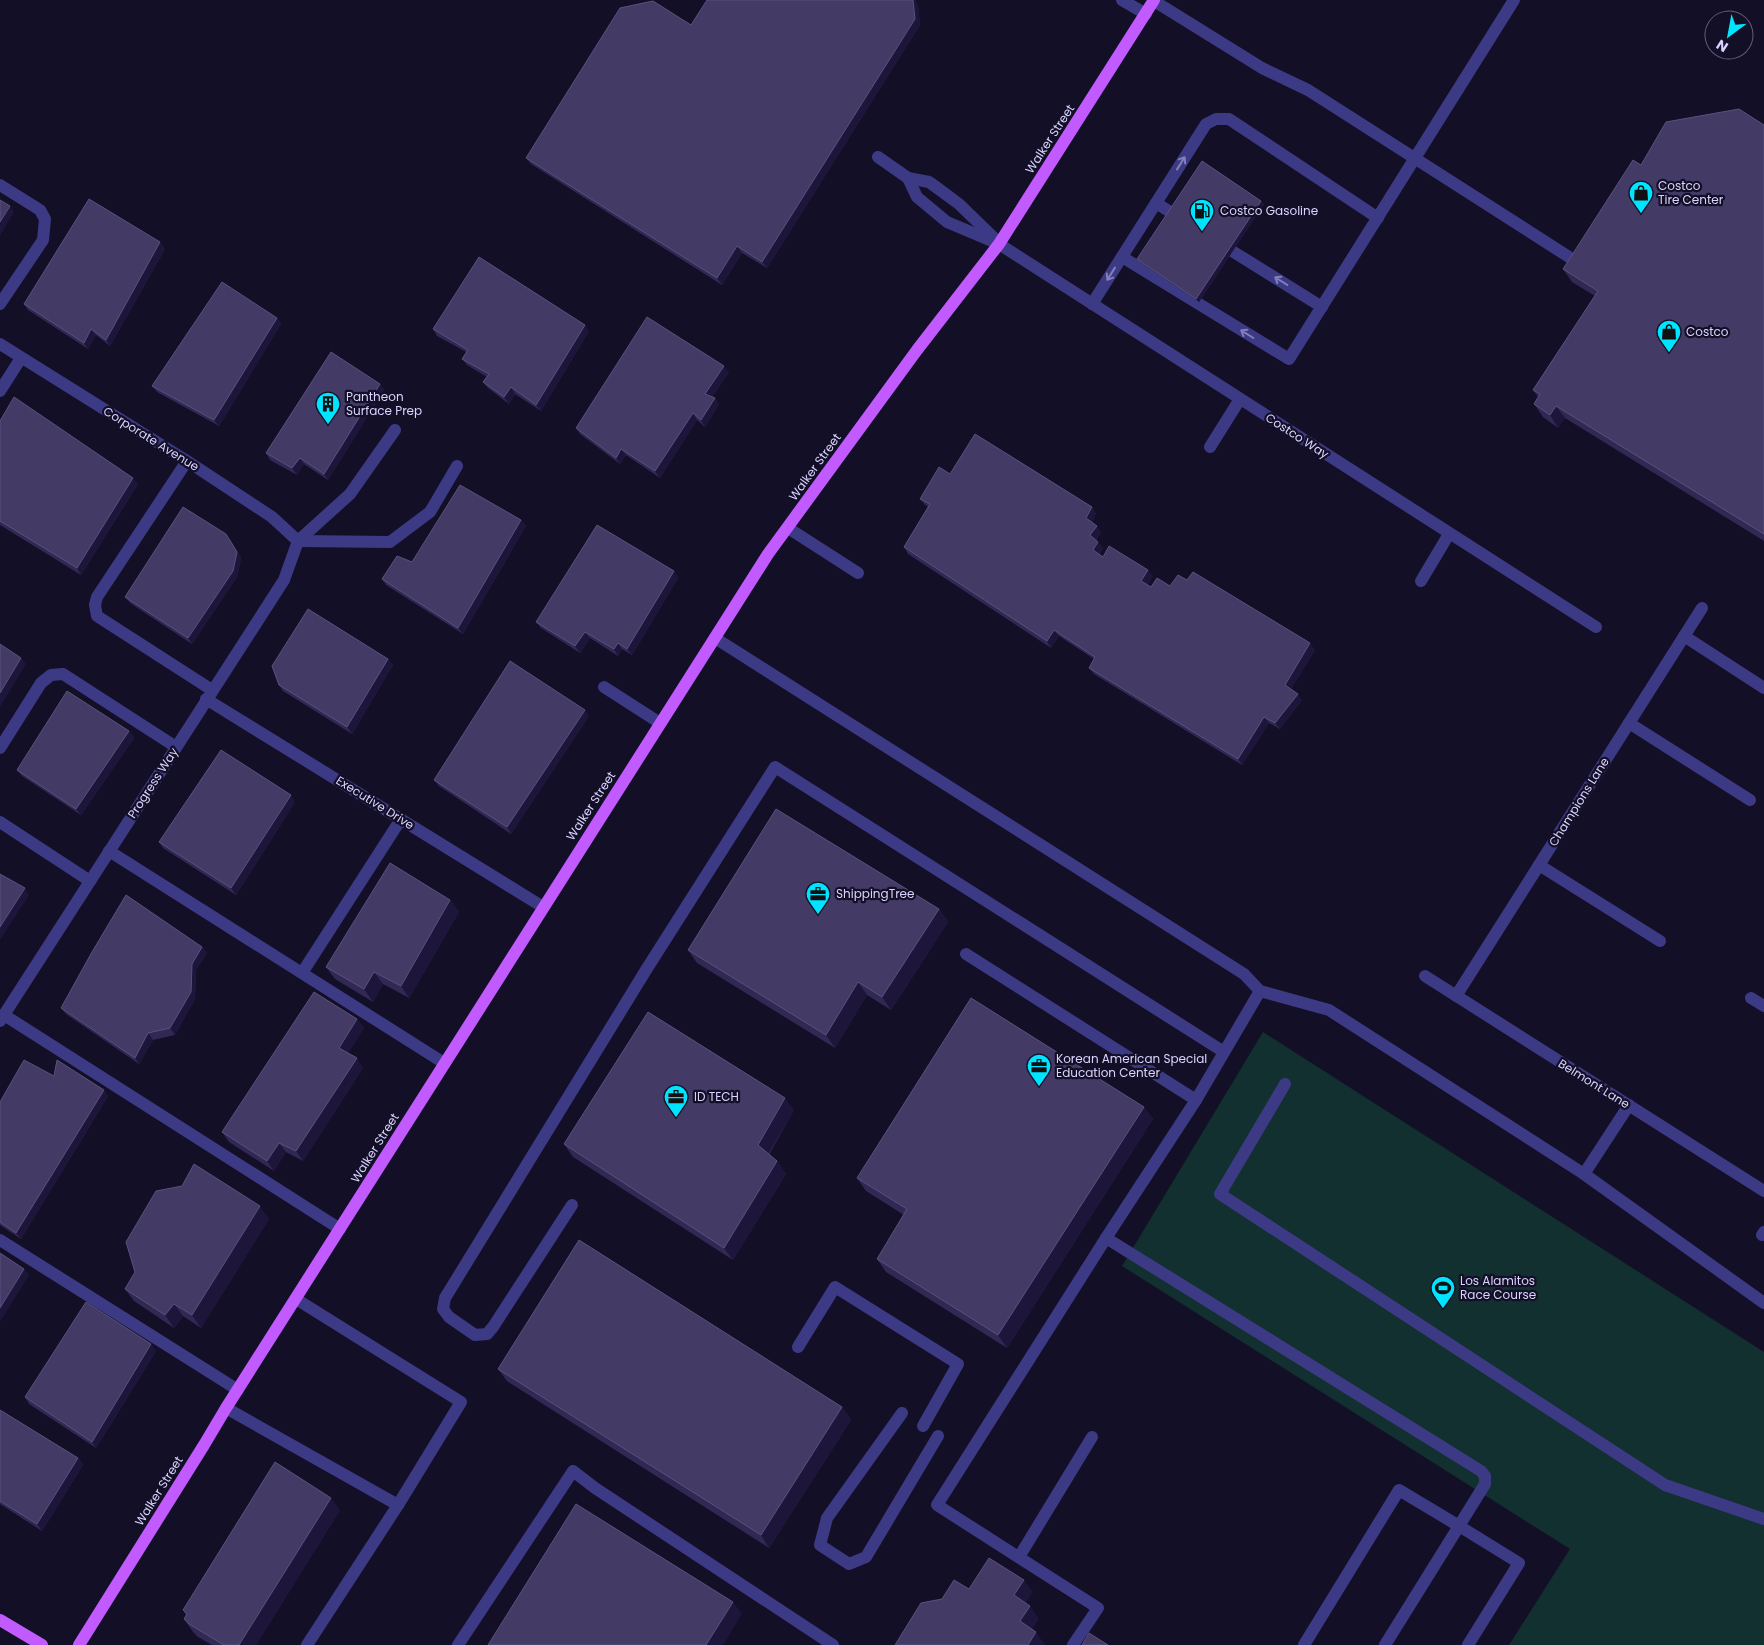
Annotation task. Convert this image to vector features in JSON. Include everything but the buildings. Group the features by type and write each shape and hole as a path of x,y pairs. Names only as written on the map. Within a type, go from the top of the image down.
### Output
{"main road":[{"name":"Walker Street","path":"78,1645 444,1063 768,554 917,350 999,244 1154,0"},
{"path":"0,1620 42,1645"}],"street":[{"path":"1122,0 1146,14"},
{"path":"1154,0 1262,68 1308,90 1568,257"},
{"path":"1122,257 1289,359 1514,0"},
{"path":"1092,304 1206,124 1216,119 1228,119 1378,218"},
{"path":"878,157 908,178 929,182 936,187 959,204 999,244"},
{"path":"908,178 917,197 948,222 999,244"},
{"path":"0,185 40,210 44,220 43,240 0,304"},
{"path":"1156,203 1172,213"},
{"name":"Costco Way","path":"999,244 1596,627"},
{"path":"1232,251 1322,307"},
{"name":"Corporate Avenue","path":"0,344 272,516 298,541"},
{"path":"0,391 21,358"},
{"path":"1210,447 1240,399"},
{"path":"298,541 350,494 395,430"},
{"name":"Executive Drive","path":"187,461 97,597 94,605 97,616 209,694 401,819 543,907"},
{"path":"298,541 390,542 430,512 457,466"},
{"path":"788,528 858,573"},
{"path":"1421,581 1449,534"},
{"name":"Progress Way","path":"2,1014 284,580 298,541"},
{"name":"Champions Lane","path":"1456,996 1702,608"},
{"path":"1684,636 1764,688"},
{"path":"715,638 1244,974 1260,991 1329,1010 1584,1174 1764,1303"},
{"path":"0,748 40,683 51,675 63,674 176,747"},
{"path":"604,687 660,723"},
{"path":"1629,723 1750,800"},
{"path":"572,1205 487,1334 475,1335 449,1317 443,1310 445,1298 646,970 775,767 1224,1052"},
{"path":"302,973 401,819"},
{"path":"0,822 90,881"},
{"path":"109,852 444,1063"},
{"path":"1539,865 1660,940"},
{"path":"966,954 1196,1100"},
{"name":"Belmont Lane","path":"1425,976 1764,1190"},
{"path":"1073,1645 1098,1608 937,1504 1196,1100 1260,991"},
{"path":"1751,998 1764,1006"},
{"path":"2,1014 340,1230"},
{"path":"1285,1084 1220,1194 1665,1485 1764,1519"},
{"path":"1584,1174 1629,1105"},
{"path":"1106,1238 1481,1471 1485,1476 1485,1484 1385,1645"},
{"path":"0,1240 238,1390"},
{"path":"798,1347 835,1287 958,1364 923,1426"},
{"path":"296,1299 461,1402 398,1505 307,1645"},
{"path":"226,1408 398,1505"},
{"path":"902,1413 827,1518 820,1545 849,1564 866,1557 938,1436"},
{"path":"1019,1557 1092,1437"},
{"path":"458,1645 573,1471 595,1488 833,1645"},
{"path":"1304,1645 1399,1490 1519,1563 1468,1645"}],"green space":[{"name":"Los Alamitos Race Course","path":"1263,1032 1764,1352 1764,1645 1509,1645 1570,1549 1122,1266"}],"place":[{"name":"Costco Tire Center","path":"1641,214"},
{"name":"Costco Gasoline","path":"1202,232"},
{"name":"Costco","path":"1669,353"},
{"name":"Pantheon Surface Prep","path":"328,425"},
{"name":"ShippingTree","path":"818,915"},
{"name":"Korean American Special Education Center","path":"1039,1087"},
{"name":"ID TECH","path":"676,1118"},
{"name":"Los Alamitos Race Course","path":"1443,1309"}]}
